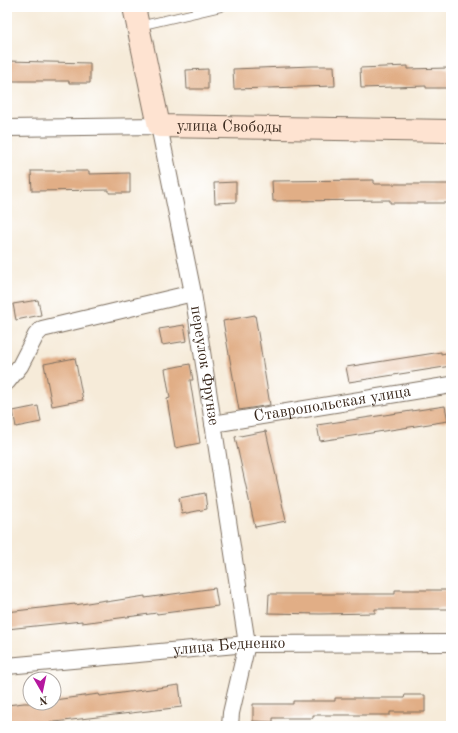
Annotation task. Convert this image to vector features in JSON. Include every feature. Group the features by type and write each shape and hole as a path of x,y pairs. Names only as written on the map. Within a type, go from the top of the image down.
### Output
{"main road":[{"name":"переулок Фрунзе","path":"136,16 159,126"},
{"name":"улица Свободы","path":"159,126 451,132"}],"street":[{"name":"улица Свободы","path":"7,128 159,126"},
{"name":"переулок Фрунзе","path":"159,126 193,293 247,644 231,713 230,726"},
{"path":"7,382 20,366 36,335 42,329 193,293"},
{"name":"Ставропольская улица","path":"214,424 451,385"},
{"name":"улица Бедненко","path":"7,666 247,644 451,643"}],"lane":[{"path":"136,16 221,7"}],"building":[{"path":"7,61 90,63 90,83 69,83 69,81 7,81"},
{"path":"334,66 335,86 234,89 233,69"},
{"path":"408,66 408,69 448,68 448,88 426,88 426,86 361,88 360,68"},
{"path":"208,69 208,89 187,89 186,70"},
{"path":"31,171 89,171 89,174 130,173 130,193 109,193 109,190 32,191"},
{"path":"374,180 374,184 451,184 451,203 390,203 390,200 273,201 272,181"},
{"path":"236,182 236,202 215,203 214,183"},
{"path":"38,300 41,315 16,320 13,304"},
{"path":"255,315 270,405 239,410 223,321"},
{"path":"184,325 187,341 162,345 159,329"},
{"path":"441,352 441,354 451,352 451,366 349,382 346,367"},
{"path":"75,358 83,400 52,406 44,364"},
{"path":"190,364 193,380 190,380 200,443 175,448 167,399 170,398 165,369"},
{"path":"38,406 41,422 16,427 13,411"},
{"path":"445,406 448,421 320,441 317,425"},
{"path":"266,431 286,521 255,527 235,437"},
{"path":"205,493 207,509 182,514 179,498"},
{"path":"215,588 218,606 82,623 82,621 7,629 7,612 75,605 106,600 106,602 145,596 145,598"},
{"path":"395,590 451,590 451,609 375,609 375,613 268,613 269,594 395,594"},
{"path":"179,685 182,707 38,724 7,726 7,705 22,703 22,711 62,711 62,699 99,694 100,696"},
{"path":"405,695 425,695 425,712 390,712 390,715 313,715 313,718 273,718 273,722 253,721 253,704 293,704 293,701 335,701 335,698 404,698"}]}
